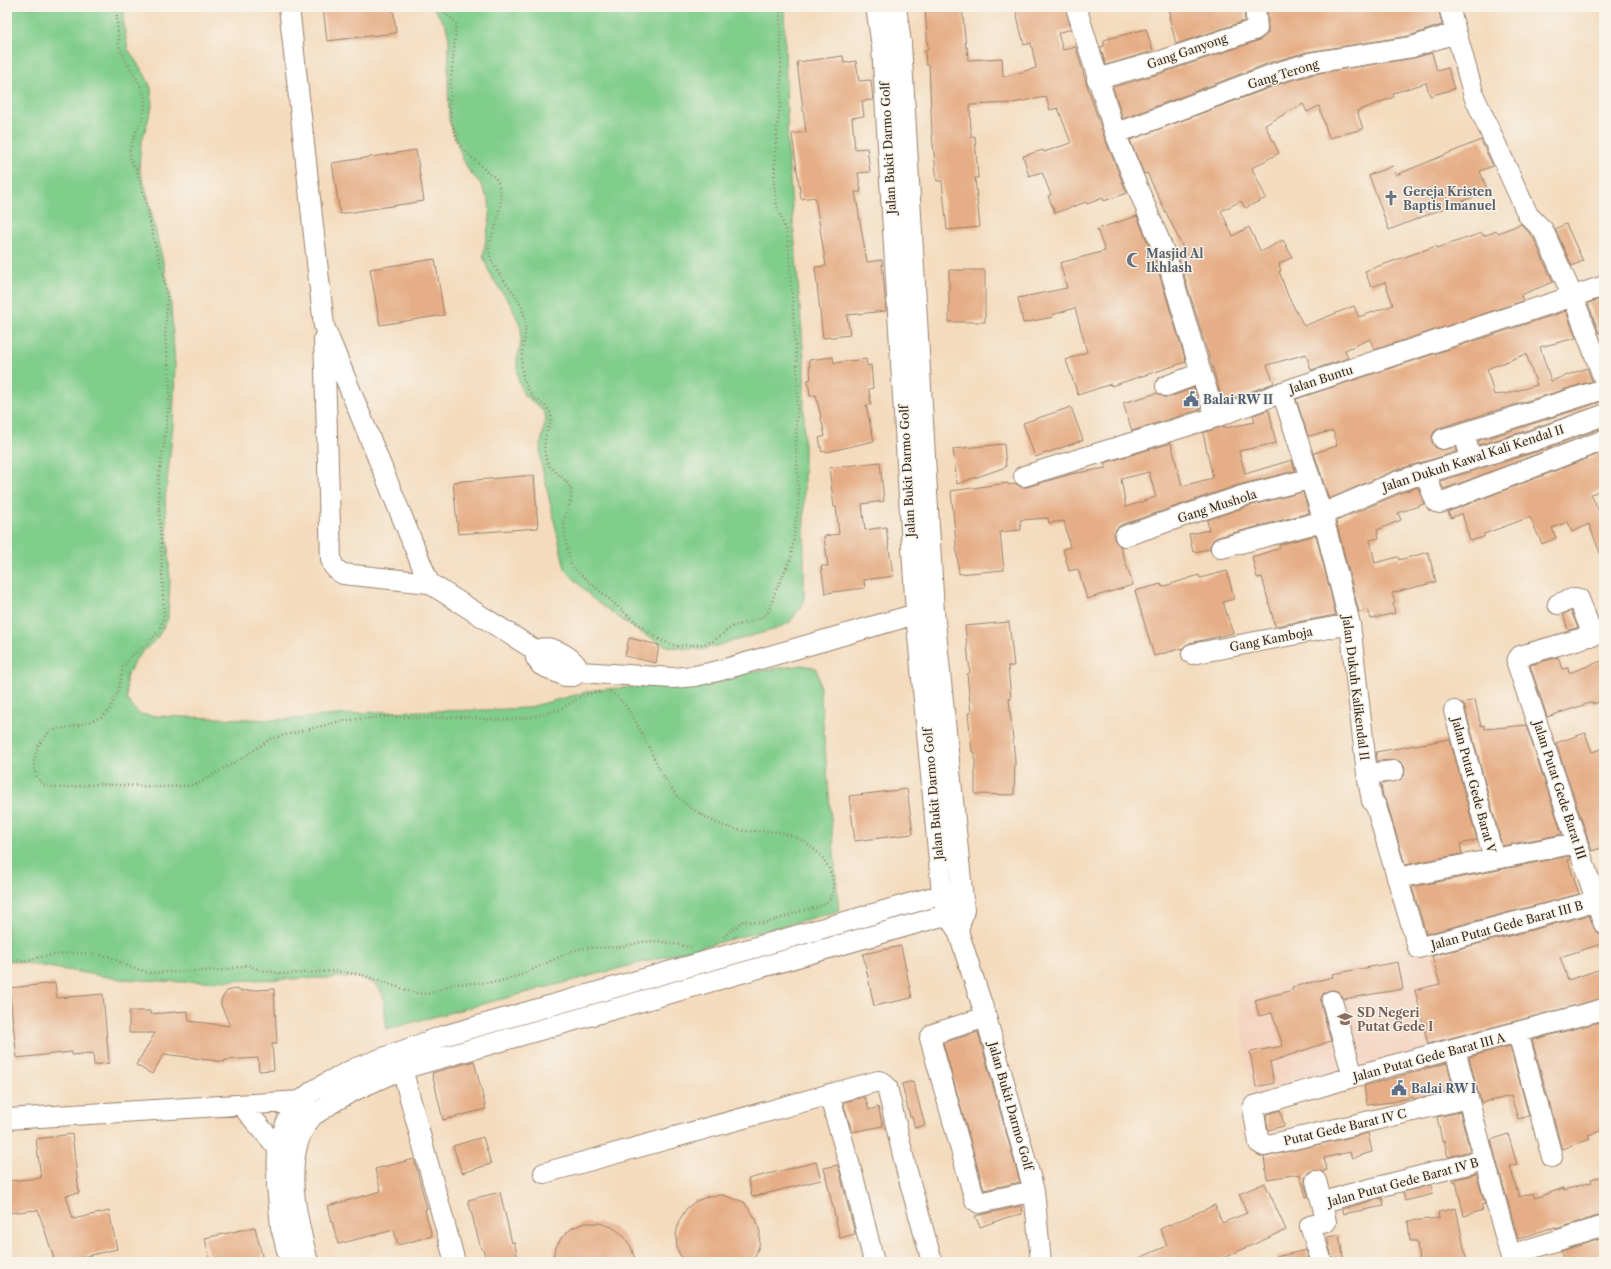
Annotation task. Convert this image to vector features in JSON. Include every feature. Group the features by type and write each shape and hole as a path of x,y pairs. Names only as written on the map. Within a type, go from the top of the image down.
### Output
{"street":[{"path":"289,7 324,326 331,559 332,565 336,570 343,574 429,583 535,650 536,658 541,665 565,676 573,676 580,672 673,678 695,676 718,671 925,613"},
{"name":"Jalan Bukit Darmo Golf","path":"876,7 882,46 925,613 952,892 958,931 986,1017 1034,1191 1041,1262"},
{"name":"Jalan Bukit Darmo Golf","path":"896,7 901,43 925,613"},
{"path":"1076,7 1097,79 1115,132 1167,259 1201,373 1216,417"},
{"name":"Gang Ganyong","path":"1097,79 1161,61 1254,30 1257,28 1255,7"},
{"path":"1449,7 1455,33 1474,96 1528,215 1532,221 1543,230 1573,297 1604,380"},
{"name":"Gang Terong","path":"1115,132 1138,126 1276,73 1310,63 1412,47 1455,33"},
{"name":"Jalan Buntu","path":"1024,476 1216,417 1282,392 1604,286"},
{"path":"324,326 429,583"},
{"path":"1166,386 1201,373"},
{"path":"1443,439 1604,389"},
{"name":"Jalan Dukuh Kalikendal II","path":"1282,392 1309,479 1323,518 1350,624 1367,774 1394,771"},
{"name":"Jalan Dukuh Kawal Kali Kendal II","path":"1221,548 1323,518 1399,481 1532,442 1604,415"},
{"path":"1464,433 1471,459"},
{"path":"1425,473 1436,502 1440,502 1604,440"},
{"name":"Gang Mushola","path":"1125,536 1242,496 1309,479"},
{"path":"1558,604 1575,598 1579,600 1599,634"},
{"name":"Gang Kamboja","path":"1192,654 1350,624"},
{"name":"Jalan Putat Gede Barat III","path":"1599,634 1520,656 1517,663 1604,924"},
{"name":"Jalan Putat Gede Barat V","path":"1454,711 1494,859"},
{"path":"1367,774 1372,801 1376,806 1397,878"},
{"name":"Jalan Putat Gede Barat V","path":"1397,878 1577,843"},
{"name":"Jalan Putat Gede Barat III B","path":"1397,878 1418,948 1596,901"},
{"path":"308,1262 298,1223 294,1188 295,1156 301,1133 312,1117 333,1101 398,1061 443,1036 952,892"},
{"path":"290,1262 282,1226 277,1186 278,1148 287,1121 301,1101 313,1091 332,1080 356,1068 398,1061 955,912"},
{"path":"1332,1001 1353,1077"},
{"name":"Jalan Putat Gede Barat III A","path":"1254,1106 1353,1077 1604,1009"},
{"path":"986,1017 933,1034 930,1038 975,1200 979,1203 1034,1191"},
{"path":"1518,1033 1552,1157"},
{"path":"1455,1050 1483,1160 1511,1258 1601,1227"},
{"path":"398,1061 455,1262"},
{"path":"544,1173 878,1081 882,1082 887,1087 906,1168 932,1262"},
{"path":"829,1094 854,1180 874,1262"},
{"name":"Putat Gede Barat IV C","path":"1254,1106 1253,1108 1259,1143 1264,1146 1468,1098"},
{"path":"7,1119 242,1106 301,1101"},
{"path":"242,1106 278,1148"},
{"name":"Jalan Putat Gede Barat IV B","path":"1322,1262 1310,1226 1326,1222 1322,1203 1362,1191 1483,1160"},
{"path":"1316,1181 1322,1203"}],"path":[{"path":"116,7 119,46 145,97 145,107 142,120 134,136 130,149 130,159 137,172 146,202 154,241 163,273 166,299 165,338 170,393 158,481 164,616 159,631 148,643 131,656 123,667 118,692 109,711 101,717 83,724 50,731 38,746 33,763 36,776 45,786 62,788 98,784 161,787 186,786 199,783 270,740 341,721 390,716 420,718 465,716 496,720 515,719 537,716 561,709 580,697 596,692 612,692 620,699 630,714 667,781 679,798 721,825 745,831 777,832 793,836 822,857 829,868 833,890 828,901 821,907 804,910 777,920 760,923 743,920 719,940"},
{"path":"439,7 456,23 450,116 453,129 460,144 474,160 497,180 501,194 494,232 488,249 492,262 521,307 526,319 526,333 521,357 521,369 525,382 532,396 546,406 550,412 551,421 547,429 544,448 546,461 552,470 564,479 571,490 572,500 565,518 568,556 572,567 639,625 660,640 676,646 689,646 713,642 733,626 757,620 768,613 776,590 791,558 799,500 796,444 798,380 788,238 777,206 774,183 777,126 781,101 782,61 780,7"},
{"path":"7,955 15,959 26,961 44,956 70,953 91,953 110,957 132,968 151,973 224,970 248,965 259,970 285,974 336,971 362,975 415,993 427,994 454,984 497,982 521,976 572,951 584,948 622,947 641,942 658,941 694,948"}],"shaded area":[{"name":"SD Negeri Putat Gede I","path":"1427,949 1437,980 1441,982 1456,1044 1253,1098 1237,994"}],"green space":[{"path":"7,7 125,7 123,22 128,49 145,75 151,88 152,107 141,144 139,168 147,193 170,292 175,365 173,426 165,500 170,579 168,619 157,638 136,659 126,677 127,700 139,714 156,716 278,720 375,712 526,708 594,690 658,685 802,665 816,668 819,678 839,911 387,1029 383,995 377,985 358,977 182,982 120,979 7,960"},
{"path":"433,7 784,7 788,156 804,358 804,602 790,622 776,629 701,650 669,647 636,630 592,598 565,569 541,462 540,449 546,417 542,409 524,395 518,380 517,359 521,342 521,327 511,305 491,276 483,256 490,217 489,201 480,183 469,171 462,157 449,120 449,39 446,26"}],"building":[{"path":"323,7 393,7 396,33 327,41"},
{"path":"925,7 962,7 968,60 1002,58 1003,77 1036,68 1031,43 1024,45 1015,7 1065,7 1071,29 1058,33 1063,50 1076,47 1104,137 1127,193 1104,201 1103,198 1087,204 1086,202 1055,213 1048,196 1051,195 1042,172 1029,176 1023,156 1043,150 1044,152 1071,143 1058,108 1050,110 1046,97 1012,103 970,105 971,137 975,136 978,178 975,178 980,227 947,230 942,181 937,181 932,135 929,65 926,65 925,51 928,50"},
{"path":"1168,7 1244,7 1245,21 1176,44"},
{"path":"1267,7 1438,7 1442,25 1409,36 1307,52 1272,62 1123,119 1113,87 1165,72 1260,40 1268,33"},
{"path":"1146,29 1153,51 1106,65 1100,47 1104,46 1104,40"},
{"path":"1432,53 1437,71 1448,68 1454,89 1430,96 1426,83 1393,93 1394,97 1357,111 1363,129 1329,138 1319,106 1307,112 1303,104 1265,125 1279,153 1252,168 1266,198 1245,208 1241,201 1221,211 1233,236 1249,227 1261,252 1283,240 1292,257 1279,264 1281,271 1279,271 1288,296 1304,326 1354,306 1359,317 1393,305 1385,282 1371,287 1365,271 1436,246 1437,248 1482,233 1483,236 1497,231 1498,233 1521,224 1533,237 1553,282 1521,295 1523,301 1374,350 1370,339 1345,350 1348,358 1311,370 1306,354 1267,365 1274,383 1223,402 1179,259 1187,256 1147,173 1144,174 1130,140 1280,84 1313,74 1414,58"},
{"path":"843,56 844,63 856,61 859,81 871,80 873,100 862,101 864,116 852,118 855,149 867,148 870,172 858,173 861,192 855,192 867,262 882,260 886,311 847,315 850,335 823,338 815,267 826,266 815,197 801,199 792,134 806,132 797,62"},
{"path":"1481,140 1493,166 1480,171 1488,191 1389,230 1369,175 1393,166 1396,175"},
{"path":"416,150 424,201 340,214 332,163"},
{"path":"1137,216 1156,263 1186,362 1078,395 1066,360 1087,352 1075,308 1052,315 1053,317 1023,323 1018,298 1067,288 1060,263 1105,251 1097,229"},
{"path":"1566,224 1583,261 1572,266 1555,229"},
{"path":"435,259 444,315 380,325 370,269"},
{"path":"949,270 985,270 985,322 949,322"},
{"path":"1604,298 1604,331 1599,333 1588,303"},
{"path":"1566,311 1576,338 1540,347 1551,381 1587,368 1592,381 1439,428 1432,436 1432,442 1435,447 1441,450 1456,447 1457,452 1396,470 1329,499 1314,453 1337,446 1333,431 1308,436 1296,399","holes":["1526,354 1537,385 1505,394 1494,395 1487,369"]},
{"path":"833,357 834,363 866,359 867,366 871,365 873,388 869,389 871,405 866,405 874,441 822,452 819,438 825,436 816,395 810,396 808,380 811,379 809,360"},
{"path":"1194,388 1201,409 1132,431 1123,403 1157,393 1164,397 1170,397"},
{"path":"1604,401 1604,404 1479,445 1478,441"},
{"path":"1071,407 1083,440 1035,457 1023,423"},
{"path":"1269,410 1276,443 1239,451 1245,474 1292,460 1295,471 1238,485 1121,525 1114,533 1114,539 1120,546 1133,585 1087,599 1078,569 1069,571 1063,549 1070,547 1064,521 1049,523 1048,518 1020,520 1021,530 1000,532 1004,570 959,574 951,491 1008,483 1008,485 1016,484 1021,487 1027,487 1071,474 1106,468 1104,463 1171,443 1182,486 1213,478 1203,433 1224,426 1225,428 1255,422 1253,415","holes":["1149,472 1156,497 1126,507 1121,479"]},
{"path":"1604,427 1604,429 1444,489 1440,481 1536,452"},
{"path":"1004,444 1006,467 957,484 953,449"},
{"path":"1604,452 1604,489 1591,494 1604,522 1604,561 1589,524 1572,532 1568,522 1552,528 1556,538 1542,544 1530,517 1484,534 1484,537 1470,541 1462,513 1451,518 1448,512"},
{"path":"880,462 884,501 862,504 865,530 886,527 893,576 864,580 865,588 825,593 821,566 828,566 824,536 839,534 829,468"},
{"path":"534,475 538,528 458,534 453,482"},
{"path":"1418,487 1424,504 1398,513 1401,520 1377,530 1379,538 1370,540 1375,563 1398,557 1399,560 1428,552 1436,582 1392,593 1395,603 1393,604 1395,613 1371,619 1368,610 1359,612 1336,521"},
{"path":"1303,492 1309,513 1218,537 1213,540 1210,545 1210,549 1193,552 1189,534 1209,530 1207,520 1245,507"},
{"path":"1316,535 1336,615 1275,626 1262,577 1257,578 1252,557 1280,548 1279,545"},
{"path":"1227,571 1234,599 1223,602 1233,633 1190,643 1183,648 1154,656 1135,591 1161,584 1162,587 1199,575 1200,578"},
{"path":"1571,611 1578,628 1568,630 1563,614"},
{"path":"1009,622 1014,666 1008,666 1011,699 1009,699 1015,761 1014,795 975,794 975,752 972,752 968,713 971,713 967,674 970,673 965,626"},
{"path":"629,638 659,645 656,663 625,656"},
{"path":"1558,657 1562,669 1568,668 1569,673 1604,660 1604,700 1593,704 1593,702 1547,717 1530,665"},
{"path":"1475,700 1481,726 1484,725 1485,729 1526,725 1562,834 1502,846 1465,708 1462,703"},
{"path":"1585,733 1592,752 1604,748 1604,847 1592,851 1556,743"},
{"path":"1450,739 1477,840 1460,844 1462,854 1405,865 1387,803 1383,796 1381,784 1400,780 1404,776 1405,769 1403,764 1398,760 1377,761 1376,752"},
{"path":"907,789 913,834 855,841 849,796"},
{"path":"1569,856 1570,860 1568,860 1579,894 1426,934 1412,887"},
{"path":"1589,915 1596,932 1604,935 1604,943 1560,957 1568,980 1604,968 1604,998 1428,1044 1415,990 1440,984 1432,956"},
{"path":"901,946 912,998 874,1006 863,954"},
{"path":"1398,962 1403,989 1344,999 1340,993 1335,990 1329,990 1324,993 1321,998 1321,1004 1331,1041 1270,1062 1274,1083 1256,1087 1250,1052 1283,1046 1272,1013 1259,1016 1255,1000 1293,990 1292,987 1333,977 1332,974"},
{"path":"55,983 57,998 103,994 109,1063 94,1065 93,1053 72,1055 72,1052 17,1058 9,988"},
{"path":"236,989 240,991 274,989 277,1044 272,1044 274,1070 259,1071 258,1058 225,1060 225,1062 164,1054 152,1074 136,1065 155,1033 129,1033 129,1011 150,1011 150,1014 188,1011 189,1021 230,1026 221,1005 221,1000 227,991"},
{"path":"1604,1021 1604,1130 1588,1135 1590,1138 1562,1149 1532,1040"},
{"path":"978,1032 1020,1182 984,1190 943,1043"},
{"path":"1510,1046 1529,1116 1518,1119 1511,1096 1481,1103 1469,1057"},
{"path":"474,1061 486,1109 443,1120 432,1073"},
{"path":"1447,1063 1454,1090 1414,1099 1413,1097 1392,1102 1367,1105 1364,1086"},
{"path":"913,1081 925,1125 915,1128 912,1117 910,1117 902,1084"},
{"path":"865,1097 869,1110 878,1107 883,1126 852,1132 843,1102"},
{"path":"1280,1110 1284,1126 1268,1130 1266,1115"},
{"path":"1460,1112 1470,1151 1448,1157 1444,1140 1442,1141 1437,1117"},
{"path":"1368,1133 1372,1152 1352,1158 1350,1152 1324,1158 1327,1170 1322,1172 1313,1170 1308,1173 1305,1178 1305,1184 1308,1197 1306,1197 1300,1174 1267,1179 1264,1157"},
{"path":"72,1134 79,1193 66,1195 73,1219 109,1211 117,1249 67,1262 55,1262 38,1210 7,1213 7,1181 41,1178 36,1139"},
{"path":"1508,1134 1517,1164 1510,1166 1519,1197 1533,1193 1535,1198 1564,1188 1564,1190 1592,1182 1591,1179 1604,1176 1604,1216 1598,1216 1556,1229 1555,1227 1550,1228 1518,1239 1491,1140"},
{"path":"483,1137 491,1164 462,1173 453,1146"},
{"path":"414,1159 427,1209 425,1210 432,1236 398,1245 394,1230 338,1244 328,1206 381,1191 375,1169"},
{"path":"816,1162 821,1180 752,1197 748,1179"},
{"path":"838,1165 855,1234 840,1238 824,1168"},
{"path":"1476,1174 1485,1204 1481,1205 1483,1210 1464,1216 1456,1182 1454,1183 1453,1180"},
{"path":"1265,1183 1286,1230 1214,1262 1130,1262 1167,1246 1160,1229 1215,1205 1222,1223 1247,1213 1239,1194"},
{"path":"1431,1185 1433,1194 1405,1201 1403,1192"},
{"path":"500,1192 512,1243 514,1242 519,1262 487,1262 483,1249 481,1249 468,1200"},
{"path":"723,1195 744,1202 756,1219 760,1232 759,1246 754,1259 751,1262 684,1262 677,1249 676,1235 679,1221 686,1209 696,1201 709,1196"},
{"path":"1382,1198 1384,1206 1343,1214 1342,1209"},
{"path":"1021,1206 1022,1214 1008,1217 980,1227 975,1216"},
{"path":"1456,1208 1467,1262 1419,1262 1417,1241 1410,1241 1408,1221 1439,1218 1438,1212"},
{"path":"585,1223 599,1223 612,1227 623,1235 631,1247 636,1262 552,1262 555,1249 562,1237 572,1228"},
{"path":"255,1227 263,1260 253,1262 210,1262 205,1238"},
{"path":"1339,1235 1344,1262 1333,1262 1327,1237"},
{"path":"1604,1238 1604,1262 1564,1262 1561,1251"},
{"path":"1306,1250 1310,1262 1277,1262 1276,1257"}],"place":[{"name":"Gereja Kristen Baptis Imanuel","path":"1391,198"},
{"name":"Masjid Al Ikhlash","path":"1134,260"},
{"name":"Balai RW II","path":"1191,399"},
{"name":"SD Negeri Putat Gede I","path":"1345,1019"},
{"name":"Balai RW I","path":"1399,1088"}]}
